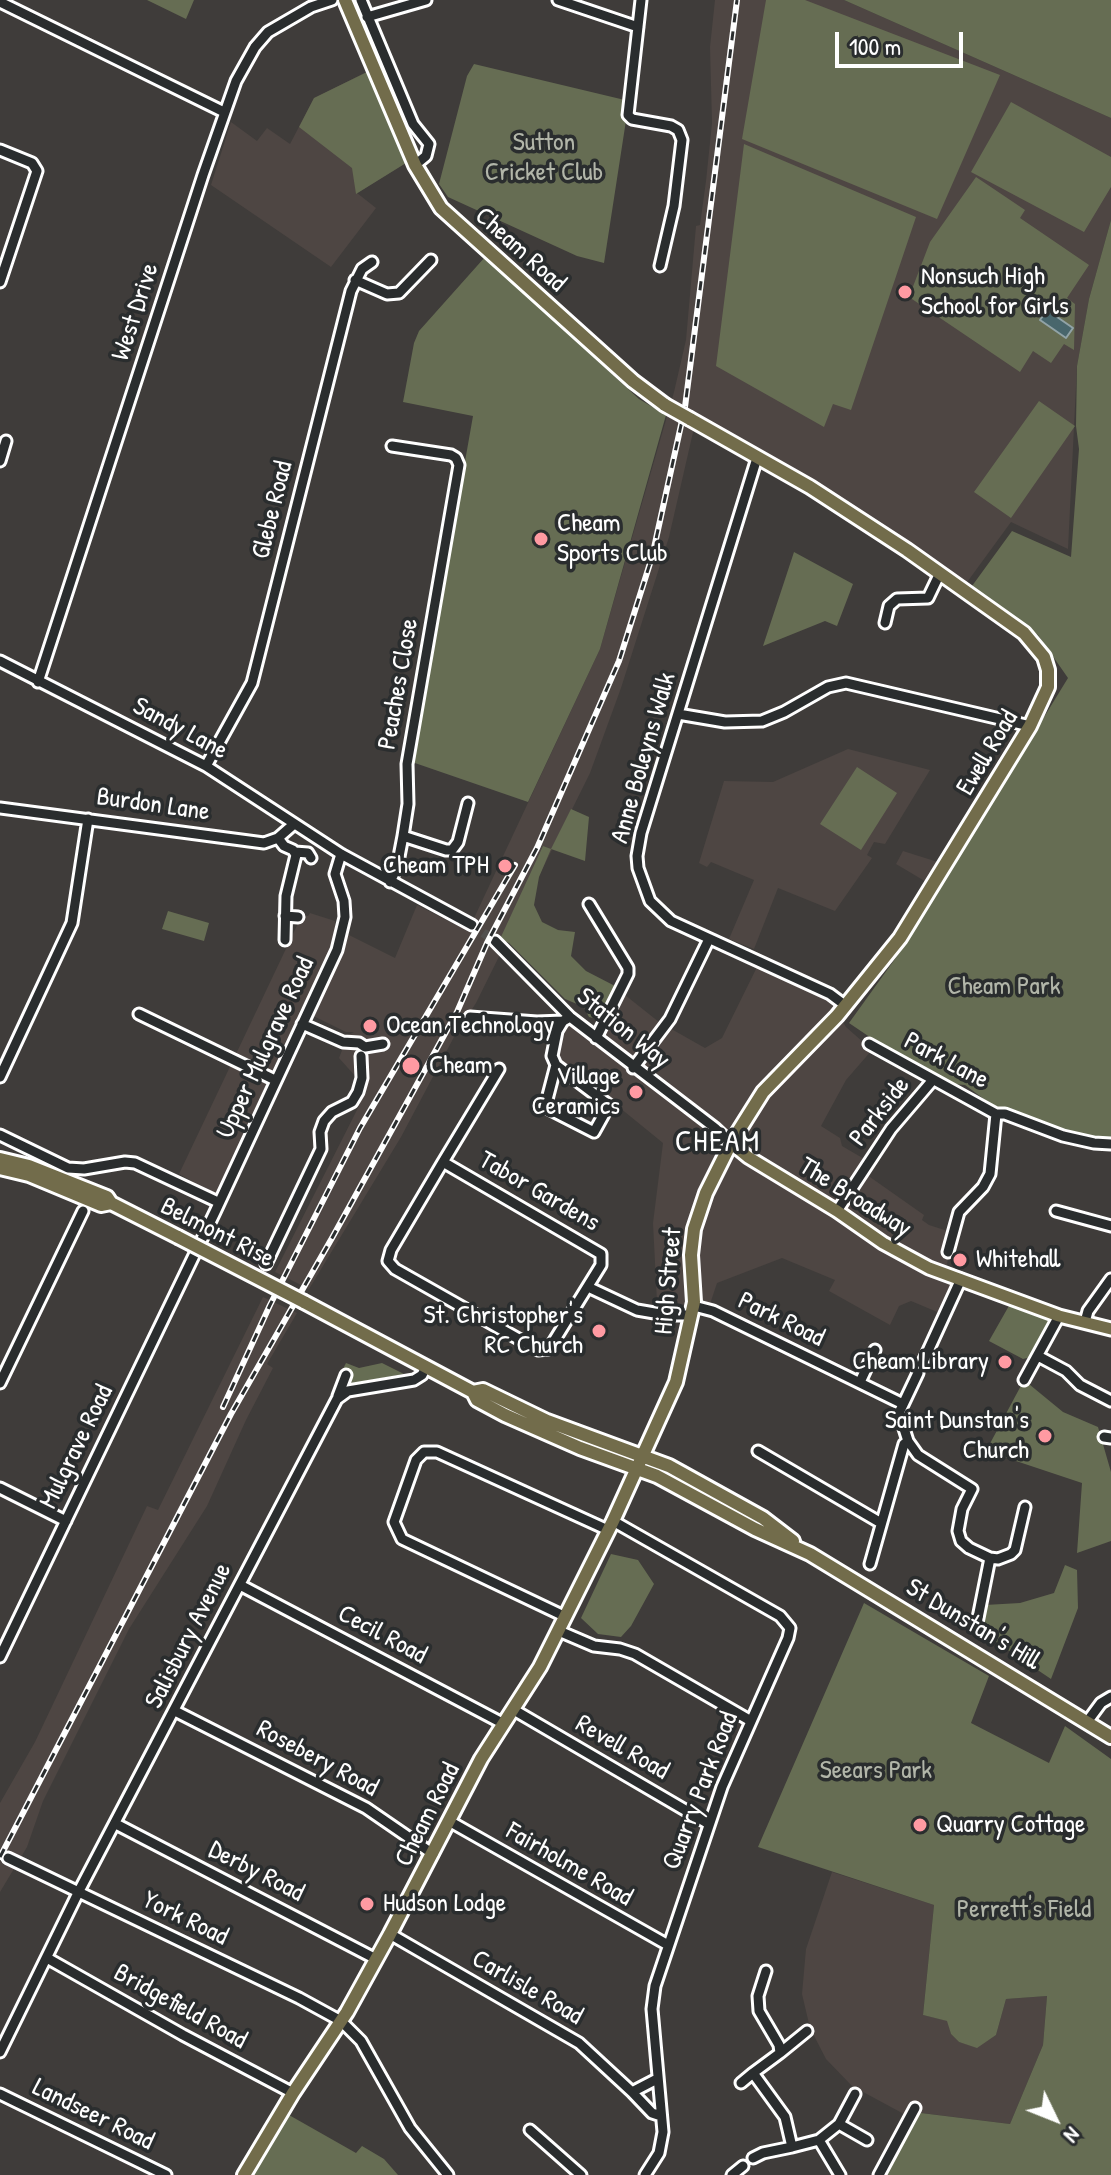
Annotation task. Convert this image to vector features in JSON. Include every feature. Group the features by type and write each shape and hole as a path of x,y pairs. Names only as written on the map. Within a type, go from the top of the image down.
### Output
{"highway":[{"name":"Cheam Road","path":"345,0 415,165 441,208 633,381 665,405 757,458"},
{"name":"Ewell Road","path":"731,1143 763,1092 846,1006 914,916 1030,726 1048,687 1048,670 1042,653 1024,633 821,494 757,458"},
{"name":"High Street","path":"637,1468 674,1386 693,1311 691,1255 694,1229 706,1193 731,1143"},
{"name":"Belmont Rise","path":"0,1159 29,1166 107,1197 111,1203 473,1392"},
{"name":"Belmont Rise","path":"0,1168 29,1175 101,1205 111,1203"},
{"name":"St Dunstan's Hill","path":"810,1554 637,1468 538,1430 477,1400 473,1392 483,1390 547,1421 669,1466 752,1512 810,1554 1111,1737"},
{"name":"Cheam Road","path":"244,2175 341,2021 433,1854 481,1759 514,1710 559,1631 606,1525 637,1468"}],"main road":[{"name":"The Broadway","path":"731,1143 748,1157 922,1265 1059,1316 1111,1329"}],"street":[{"path":"361,0 413,124 429,144 426,156 415,165"},
{"path":"367,17 426,0"},
{"path":"558,0 638,27"},
{"path":"641,0 628,110 632,119 671,126 681,134 674,206 660,266"},
{"name":"West Drive","path":"38,682 236,81 262,39 279,24 327,1"},
{"path":"0,2 224,112"},
{"path":"0,150 32,163 37,171 0,282"},
{"path":"355,280 387,294 399,293 431,260"},
{"name":"Glebe Road","path":"206,766 252,683 355,280 362,269 372,262"},
{"path":"0,458 6,441"},
{"name":"Peaches Close","path":"390,882 397,867 403,836 408,804 407,764 450,492 459,465 456,458 392,446"},
{"name":"Anne Boleyns Walk","path":"757,458 641,833 638,868 645,891 663,915 709,939 783,969 846,1006"},
{"path":"928,598 940,573"},
{"path":"885,623 889,606 897,599 928,598 939,602"},
{"name":"Sandy Lane","path":"0,661 206,766 336,852"},
{"path":"678,714 725,722 754,722 784,712 837,684 864,685 1030,726"},
{"path":"403,836 452,850 458,842 468,803"},
{"name":"Burdon Lane","path":"0,808 253,842 269,842 278,838"},
{"path":"0,1077 72,923 88,819"},
{"path":"294,824 278,838 295,852 308,853 311,858"},
{"path":"285,940 285,916 295,852"},
{"path":"336,852 472,925"},
{"name":"Upper Mulgrave Road","path":"194,1255 337,950 344,928 344,901 335,870 336,852"},
{"path":"589,904 628,968 596,1038"},
{"path":"285,916 298,917"},
{"path":"633,1068 670,1019 709,939"},
{"name":"Station Way","path":"495,941 566,1019 596,1038 731,1143"},
{"path":"139,1014 275,1080"},
{"path":"470,1017 537,1022 566,1019"},
{"path":"556,1065 545,1107 594,1132 609,1105 556,1065 552,1056 557,1031 566,1019"},
{"path":"266,1264 321,1149 321,1127 332,1112 352,1102 361,1085 359,1043 343,1042 302,1024"},
{"path":"362,1056 383,1044"},
{"name":"Park Lane","path":"869,1044 996,1114 990,1174 983,1187 959,1212 948,1252"},
{"path":"443,1162 499,1069"},
{"name":"Parkside","path":"837,1211 885,1137 932,1081"},
{"path":"996,1114 1005,1114 1063,1136 1111,1144"},
{"path":"0,1135 68,1168 135,1163 218,1202"},
{"name":"Tabor Gardens","path":"443,1162 601,1254 601,1265 552,1346 544,1351 395,1269 388,1261 391,1250 443,1162"},
{"path":"0,1383 83,1211"},
{"path":"1056,1211 1111,1226"},
{"name":"Mulgrave Road","path":"0,1657 194,1255"},
{"path":"961,1279 898,1417 918,1455 972,1489 959,1520 958,1536 969,1548 990,1558 1005,1558 1015,1550 1025,1507"},
{"path":"1085,1322 1088,1311 1111,1279"},
{"name":"Park Road","path":"588,1287 637,1310 666,1315 713,1311 903,1404"},
{"path":"1024,1380 1059,1316"},
{"path":"860,1382 875,1350"},
{"path":"1038,1356 1066,1371 1080,1385 1111,1401"},
{"path":"337,1399 348,1391 414,1380 422,1375 426,1367"},
{"name":"Salisbury Avenue","path":"0,2052 79,1891 337,1399 346,1375"},
{"path":"870,1564 904,1444 908,1441"},
{"path":"758,1451 881,1523"},
{"path":"566,1617 402,1539 394,1522 415,1463 424,1452 437,1452 606,1525"},
{"path":"0,1488 66,1521"},
{"name":"Quarry Park Road","path":"606,1525 788,1623 788,1638 709,1824 655,1986 652,2009 663,2132 659,2153 645,2175"},
{"path":"977,1623 990,1558"},
{"name":"Cecil Road","path":"240,1585 504,1724"},
{"path":"559,1631 594,1646 635,1654 751,1721"},
{"path":"1087,1722 1101,1703 1111,1697"},
{"name":"Revell Road","path":"514,1710 709,1824"},
{"name":"Rosebery Road","path":"175,1711 356,1802 433,1854"},
{"name":"Fairholme Road","path":"449,1821 668,1945"},
{"name":"Derby Road","path":"116,1824 376,1959"},
{"name":"York Road","path":"8,1858 341,2021"},
{"name":"Carlisle Road","path":"390,1934 579,2043 652,2113 661,2116"},
{"name":"Bridgefield Road","path":"47,1958 293,2093"},
{"path":"765,1974 757,2003 779,2045 780,2053"},
{"path":"341,2021 361,2041 410,2128 448,2175"},
{"path":"741,2083 807,2031"},
{"path":"753,2073 785,2117 792,2147"},
{"path":"632,2092 657,2079"},
{"name":"Landseer Road","path":"0,2094 166,2175"},
{"path":"753,2158 819,2140 839,2124 855,2094"},
{"path":"879,2175 915,2108"},
{"path":"839,2124 867,2140"},
{"path":"530,2130 581,2175"},
{"path":"819,2140 840,2175"},
{"path":"732,2175 743,2166"}],"shaded area":[{"name":"Nonsuch High School for Girls","path":"715,0 844,0 1111,118 1111,220 1089,299 1077,366 1068,549 1011,522 965,585 855,507 697,415 669,537 621,688 590,773 476,1003 454,1037 401,1137 309,1289 275,1272 360,1104 347,1097 356,1077 339,1058 348,1035 354,1032 346,1032 303,1011 283,1047 217,1195 179,1174 302,915 308,916 310,913 335,921 335,928 395,958 417,905 468,931 600,649 686,340 696,226 700,225 712,123 710,47"},
{"path":"367,72 406,163 357,193 376,208 331,267 211,185 231,122 257,141 267,128 290,144 314,98"},
{"path":"848,749 930,770 885,844 874,842 867,855 872,858 835,911 778,888 754,949 729,939 754,880 711,862 707,867 699,863 724,781 773,782"},
{"path":"903,851 941,863 928,883 896,864"},
{"path":"757,967 829,1000 846,1027 872,1050 846,1080 821,1126 840,1138 842,1146 866,1160 860,1170 924,1215 922,1220 954,1233 946,1268 953,1288 942,1314 911,1301 899,1306 890,1325 829,1291 835,1280 782,1258 717,1283 709,1307 657,1302 653,1223 663,1143 555,1055 564,1029 577,1020 605,1033 625,995 659,1022 705,1048 722,1038"},
{"path":"263,1297 297,1313 267,1364 273,1368 207,1506 129,1629 43,1801 27,1847 0,1892 0,1803 35,1742 147,1506 158,1510"},
{"path":"832,1872 934,1905 923,2015 948,2021 951,2034 959,2042 977,2047 996,2035 1006,1999 1047,1996 1043,2045 1010,2124 922,2113 915,2120 852,2086 826,2059 810,2028 802,1994 806,1949"}],"green space":[{"path":"147,0 194,0 186,19"},
{"path":"766,0 805,0 1000,75 937,219 742,139"},
{"path":"844,0 1111,0 1111,118"},
{"name":"Sutton Cricket Club","path":"474,64 629,101 604,263 577,256 448,197 439,184 467,76"},
{"path":"367,72 406,163 356,194 352,168 299,127 314,98"},
{"path":"1011,102 1111,157 1111,187 1084,232 971,172"},
{"path":"744,144 916,217 851,410 833,404 824,427 716,366"},
{"path":"976,177 1025,210 1020,218 1089,265 1067,298 1075,304 1074,350 1064,344 1051,363 1033,351 1020,372 909,297 930,242"},
{"name":"Cheam Park","path":"1111,220 1111,1141 1070,1135 992,1105 965,1085 953,1084 911,1065 849,1023 900,952 1068,678 1038,635 972,586 1012,531 1071,557 1079,449 1076,426 1077,366 1089,299"},
{"name":"Cheam Sports Club","path":"485,257 639,399 666,415 600,649 528,802 412,762 473,416 403,402 419,331"},
{"path":"1039,401 1075,426 1011,518 974,492"},
{"path":"794,552 853,584 837,626 825,621 763,646"},
{"path":"857,767 897,793 861,850 820,824"},
{"path":"571,809 589,817 585,861 551,849"},
{"path":"543,846 551,849 539,877 534,905 542,922 558,930 575,932 571,956 586,971 615,986 600,1020 589,1017 584,1007 565,999 509,943 500,939"},
{"path":"168,911 209,923 204,941 162,929"},
{"path":"1010,1304 1050,1321 1031,1357 1023,1359 989,1341"},
{"path":"346,1363 359,1368 382,1363 404,1374 350,1384 350,1374 342,1371"},
{"path":"1024,1380 1063,1412 1098,1427 1111,1472 1111,1541 1077,1553 1082,1483 986,1451"},
{"path":"611,1554 638,1560 654,1584 631,1626 621,1637 598,1634 581,1618"},
{"path":"1065,1565 1077,1570 1078,1608 1051,1679 978,1630 985,1605 1020,1603 1054,1593"},
{"name":"Perrett's Field","path":"864,1603 989,1676 971,1723 1049,1763 1065,1726 1111,1759 1111,2175 887,2175 921,2113 1010,2124 1043,2045 1047,1996 1006,1999 996,2035 977,2048 959,2042 951,2034 947,2021 923,2015 934,1905 758,1847"},
{"path":"289,2115 356,2153 362,2146 384,2159 398,2175 253,2175 264,2152"}],"water":[{"path":"1047,310 1073,328 1066,338 1040,320"}],"tunnel":[{"path":"472,925 495,941"}],"railway":[{"path":"0,1857 231,1414 457,1012 487,943 537,848 619,661 652,557 685,407 737,0"},
{"path":"223,1407 270,1305 360,1128 515,865"}],"place":[{"name":"Nonsuch High School for Girls","path":"905,292"},
{"name":"Cheam Sports Club","path":"541,539"},
{"name":"Cheam TPH","path":"505,866"},
{"name":"Ocean Technology","path":"370,1026"},
{"name":"Cheam","path":"411,1066"},
{"name":"Village Ceramics","path":"636,1092"},
{"name":"Whitehall","path":"960,1260"},
{"name":"St. Christopher's RC Church","path":"599,1331"},
{"name":"Cheam Library","path":"1005,1362"},
{"name":"Saint Dunstan's Church","path":"1045,1436"},
{"name":"Quarry Cottage","path":"920,1825"},
{"name":"Hudson Lodge","path":"367,1904"}],"district":[{"name":"CHEAM","path":"718,1143"}],"park label":[{"name":"Seears Park","path":"876,1771"}]}
